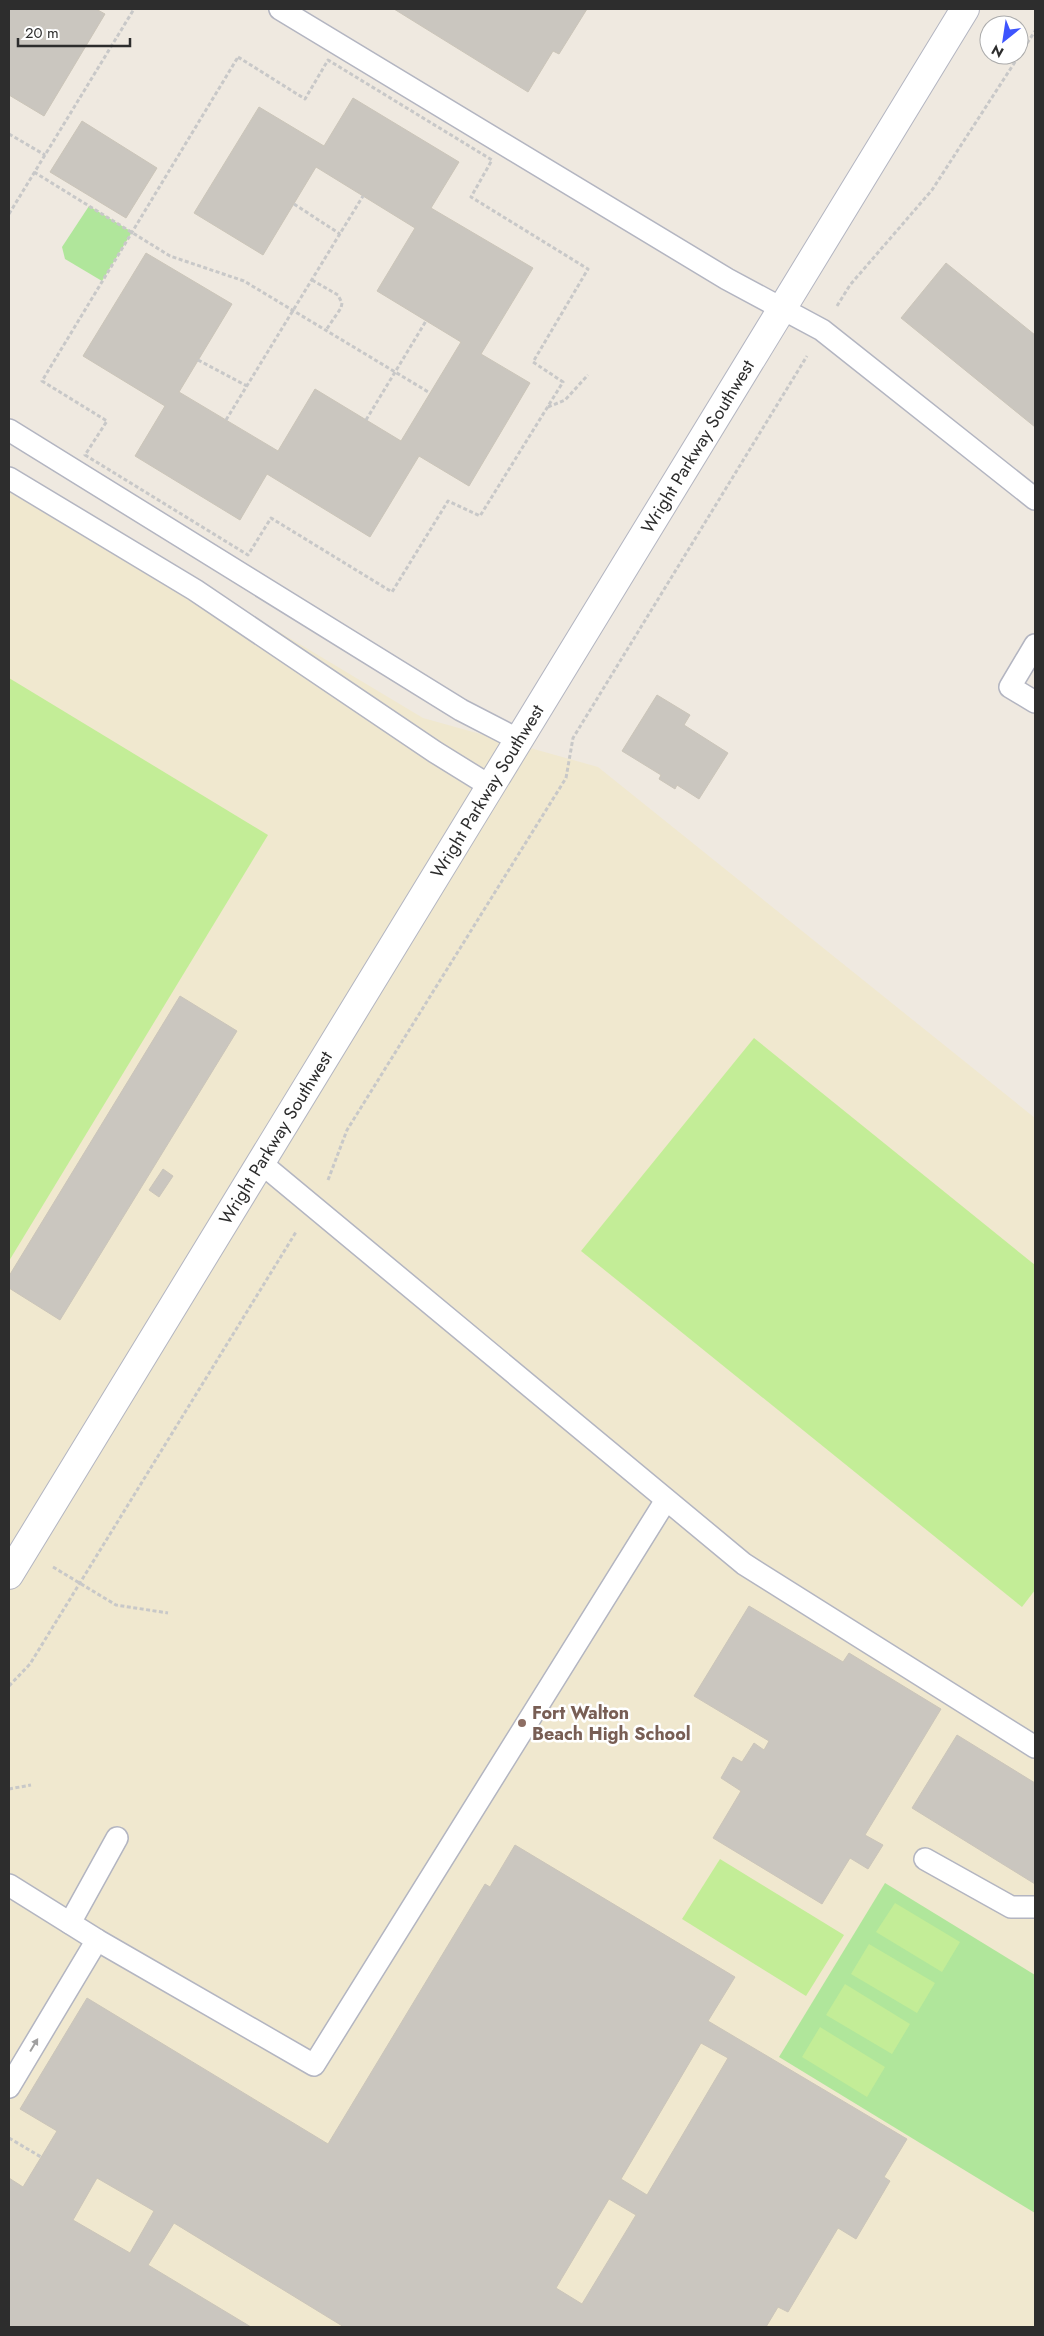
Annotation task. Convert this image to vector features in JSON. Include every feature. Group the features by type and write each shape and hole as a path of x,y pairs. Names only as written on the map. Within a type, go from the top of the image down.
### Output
{"street":[{"name":"Wright Parkway Southwest","path":"9,1575 965,9"}],"lane":[{"path":"280,9 727,279 822,330 1035,499"},
{"path":"9,430 461,710 519,740"},
{"path":"9,478 195,590 435,752 490,786"},
{"path":"1035,645 1010,687 1035,702"},
{"path":"260,1163 744,1564 1035,1747"},
{"path":"9,1885 97,1940 314,2065 666,1500"},
{"path":"70,1923 118,1838"},
{"path":"925,1858 1011,1907 1035,1907"},
{"path":"9,2087 97,1940"}],"path":[{"path":"9,214 134,9"},
{"path":"9,1686 30,1664 330,1176 347,1130 566,778 574,738 822,330 850,286 932,190 1035,31"},
{"path":"238,57 305,99 328,60 492,160 471,197 588,270 532,362 563,382 480,516 448,501 392,592 271,518 248,554 85,455 106,420 42,381 132,232 238,57"},
{"path":"9,134 45,155"},
{"path":"34,172 170,256 244,281 430,393"},
{"path":"226,420 363,196"},
{"path":"294,204 340,234"},
{"path":"312,280 338,295 342,303 341,308 326,330"},
{"path":"366,420 426,321"},
{"path":"198,360 246,386"},
{"path":"547,408 565,400 588,375"},
{"path":"24,1549 116,1605 168,1613"},
{"path":"9,1789 31,1785"},
{"path":"9,2138 41,2157"}],"shaded area":[{"name":"Fort Walton Beach High School","path":"9,470 423,718 598,767 1035,1118 1035,2327 9,2327"}],"green space":[{"path":"89,206 132,232 102,281 65,259 62,247"},
{"path":"9,678 268,835 9,1261"},
{"path":"754,1038 1035,1265 1035,1590 1022,1607 581,1251"},
{"path":"720,1859 844,1935 806,1996 682,1919"},
{"path":"885,1883 1035,1975 1035,2213 779,2057"},
{"path":"895,1903 960,1942 942,1972 876,1932"},
{"path":"869,1944 935,1983 917,2013 851,1974"},
{"path":"845,1984 910,2024 892,2054 826,2015"},
{"path":"820,2027 885,2067 867,2097 802,2057"}],"building":[{"path":"9,9 96,9 105,14 44,116 9,95"},
{"path":"394,9 587,9 559,54 553,51 528,92"},
{"path":"353,98 459,162 431,208 533,268 481,354 530,383 469,486 419,456 370,537 267,474 240,520 135,456 165,406 83,356 146,253 232,304 179,392 278,451 315,389 401,441 461,342 377,291 415,228 316,167 263,255 194,213 259,107 324,146"},
{"path":"82,121 157,168 126,218 50,172"},
{"path":"946,263 1035,335 1035,427 901,318"},
{"path":"657,695 690,715 684,725 728,753 699,799 677,785 675,789 659,779 661,775 622,751"},
{"path":"180,996 237,1031 60,1320 9,1288 9,1276"},
{"path":"163,1169 173,1176 159,1197 149,1190"},
{"path":"749,1606 843,1662 849,1653 941,1709 865,1835 883,1845 868,1869 850,1858 822,1904 713,1838 741,1791 721,1778 733,1757 742,1762 754,1743 764,1750 769,1741 694,1696"},
{"path":"957,1735 1035,1783 1035,1884 912,1808"},
{"path":"515,1845 735,1977 708,2021 907,2139 884,2177 890,2181 856,2239 838,2228 788,2312 778,2307 766,2327 344,2327 174,2223 148,2265 251,2327 9,2327 9,2178 23,2187 57,2131 20,2109 87,1998 328,2144 485,1884 490,1887","holes":["701,2043 728,2058 647,2195 621,2179","97,2178 154,2211 130,2253 73,2220","609,2199 636,2215 582,2304 556,2288"]}],"place":[{"name":"Fort Walton Beach High School","path":"522,1723"}]}
